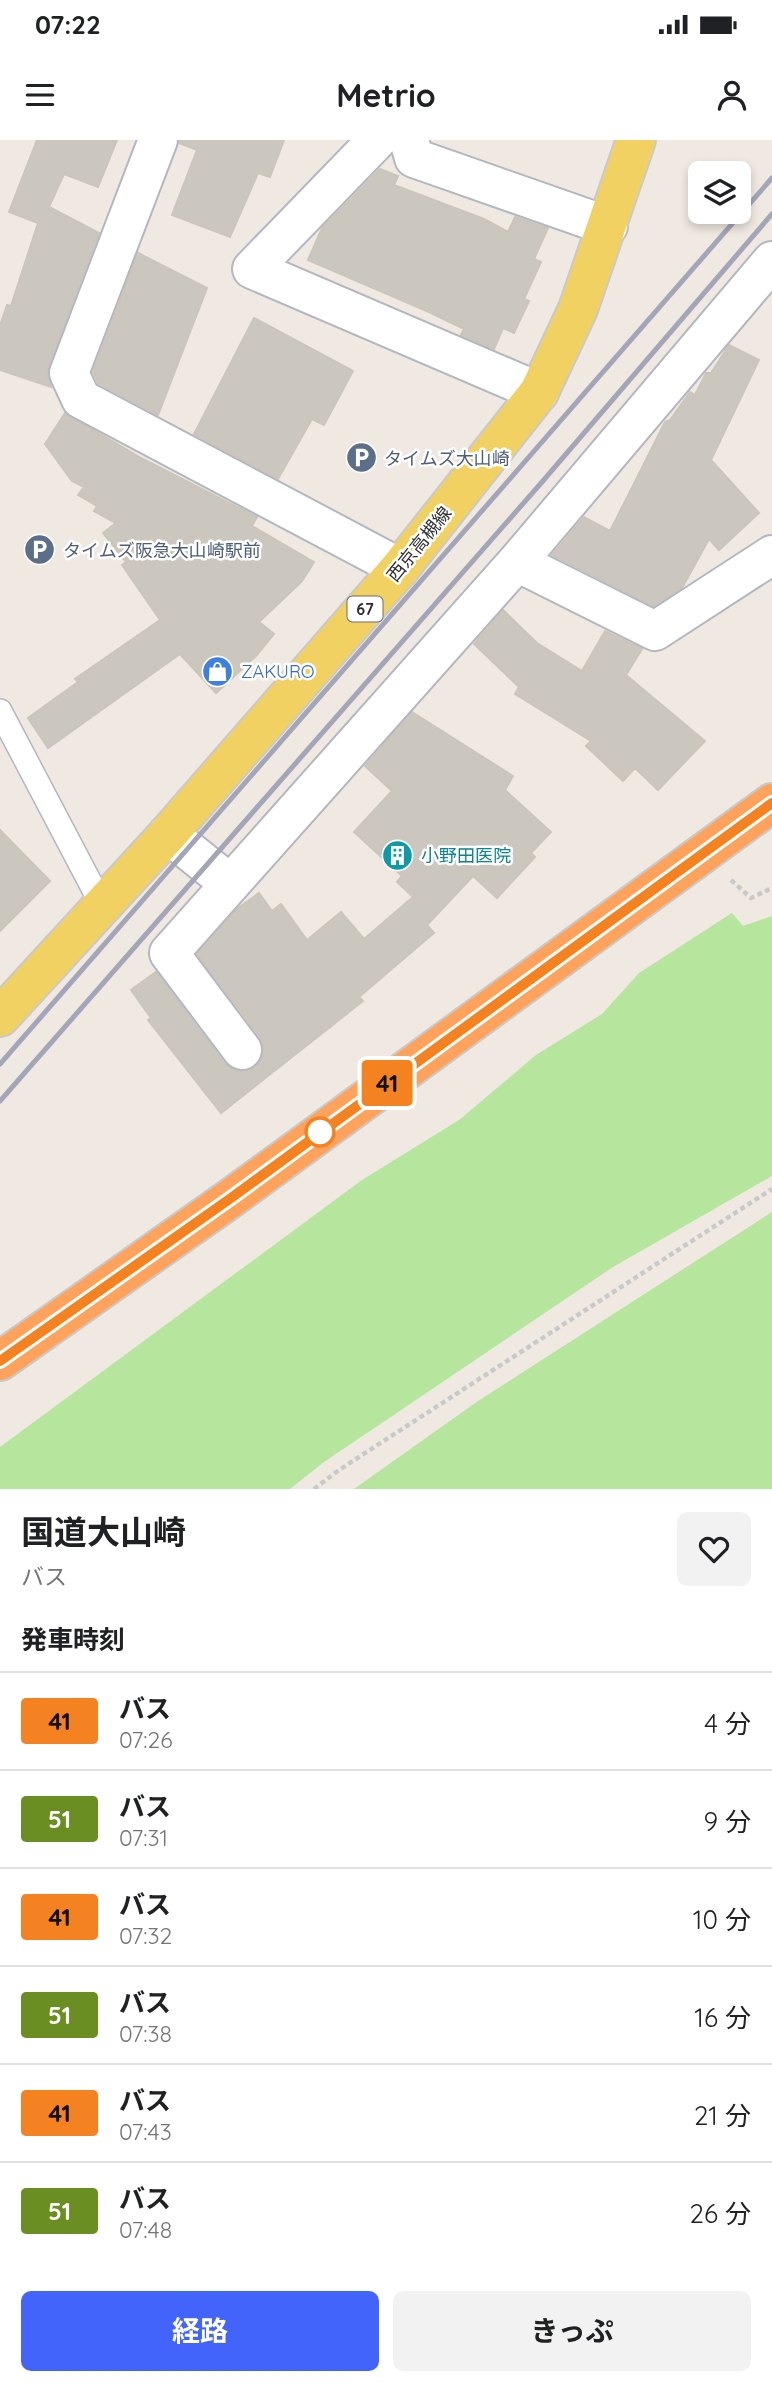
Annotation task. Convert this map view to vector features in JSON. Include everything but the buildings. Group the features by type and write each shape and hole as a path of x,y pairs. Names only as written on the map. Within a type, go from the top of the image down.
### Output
{"highway":[{"path":"0,1362 231,1198 772,803"}],"main road":[{"name":"西京高槻線","path":"0,1017 103,907 400,568 539,392 578,309 636,140"}],"street":[{"path":"158,140 69,373 72,384 81,399 400,568"},
{"path":"377,140 252,269 539,392"},
{"path":"409,140 414,158 608,226"},
{"path":"242,1050 169,953 517,562 772,261"},
{"path":"517,562 655,631 772,555"},
{"path":"168,834 229,883"}],"lane":[{"path":"0,711 103,907"}],"path":[{"path":"314,1489 339,1470 772,1189"}],"green space":[{"path":"732,913 743,926 772,916 772,1176 613,1267 324,1462 290,1489 0,1489 0,1447 362,1180 459,1120 536,1055 602,1014 639,973"},
{"path":"772,1212 772,1489 354,1489 478,1401"}],"railway":[{"path":"0,1064 772,178"},
{"path":"0,1101 542,482 772,214"}],"bus line":[{"name":"41","path":"0,1361 231,1198 772,803"}],"place":[{"name":"タイムズ大山崎","path":"361,458"},
{"name":"タイムズ阪急大山崎駅前","path":"40,550"},
{"name":"ZAKURO","path":"218,671"},
{"name":"小野田医院","path":"398,855"}]}
